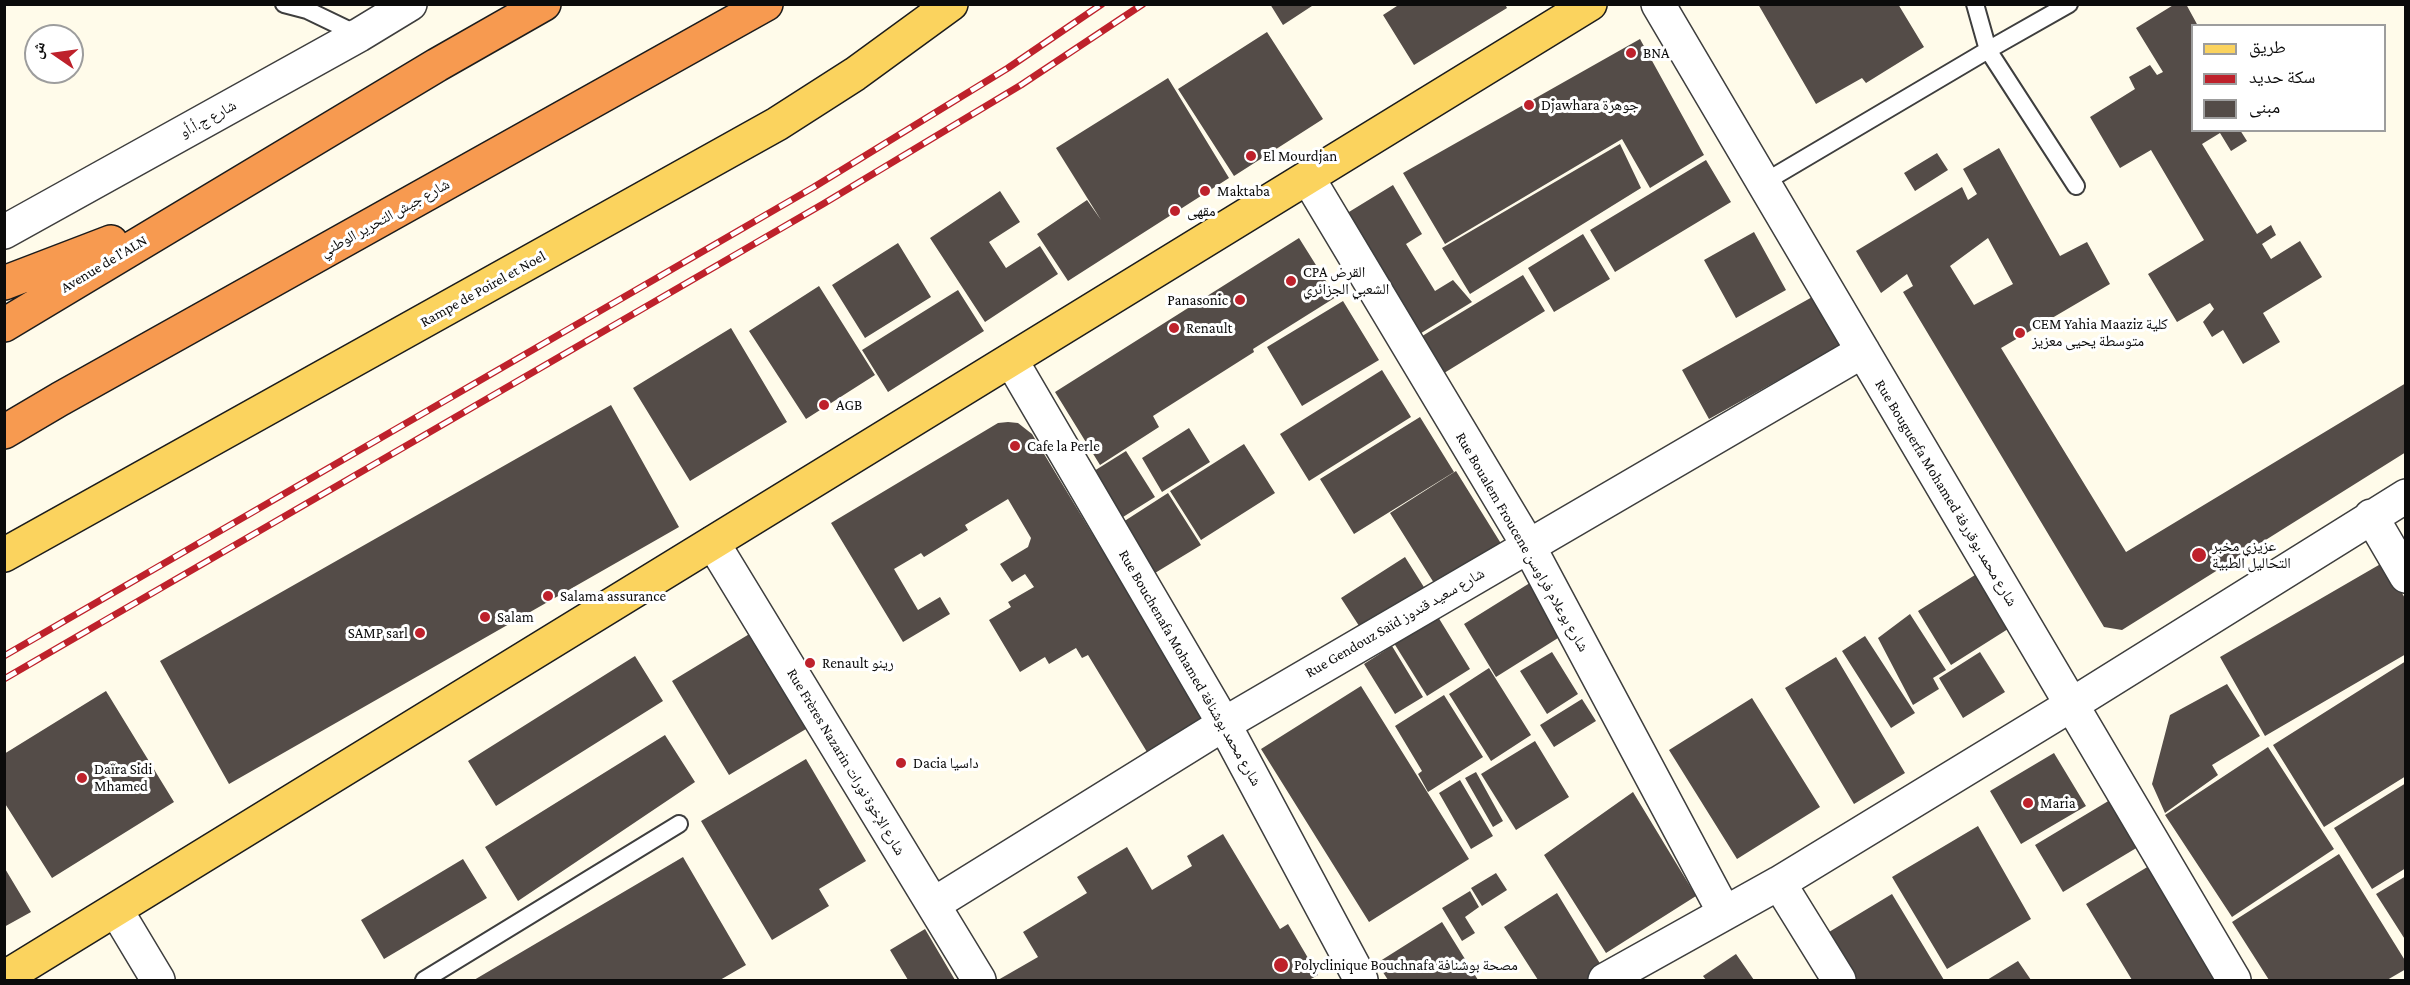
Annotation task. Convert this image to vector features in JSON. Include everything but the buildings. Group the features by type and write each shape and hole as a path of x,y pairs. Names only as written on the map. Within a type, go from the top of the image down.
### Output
{"highway":[{"path":"4,283 204,205 436,65 543,4"},
{"name":"شارع جيش التحرير الوطني","path":"4,432 766,4"},
{"name":"Avenue de l'ALN","path":"4,325 204,205"}],"main road":[{"name":"Rampe de Poirel et Noel","path":"4,555 767,130 855,74 951,4"},
{"path":"4,978 1590,4"}],"street":[{"name":"شارع ج.أ.أو","path":"4,232 360,35 410,4"},
{"name":"Rue Bouguerfa Mohamed شارع محمد بوقررفة","path":"1658,4 2235,981"},
{"name":"Rue Boualem Froucene شارع بوعلام فراوسن","path":"1308,178 1528,545 1724,912"},
{"name":"Rue Gendouz Saïd شارع سعيد قندوز","path":"934,904 1224,724 1863,351"},
{"name":"Rue Bouchenafa Mohamed شارع محمد بوشنافة","path":"1011,360 1224,724 1361,981"},
{"path":"1611,979 1724,912 1779,883 2071,705 2406,496"},
{"path":"2371,516 2406,576"},
{"name":"Rue Frères Nazarin شارع الإخوة نورات","path":"713,543 979,981"},
{"path":"1779,883 1839,981"},
{"path":"116,910 158,981"}],"lane":[{"path":"284,4 307,10 360,35"},
{"path":"1974,4 1988,50 2076,186"},
{"path":"1763,183 2069,4"},
{"path":"424,981 679,824"}],"railway":[{"path":"4,656 814,187 1008,68 1102,4"},
{"path":"4,679 823,204 1021,85 1143,4"}],"place":[{"name":"BNA","path":"1631,53"},
{"name":"Djawhara جوهرة","path":"1529,105"},
{"name":"El Mourdjan","path":"1251,156"},
{"name":"Maktaba","path":"1205,191"},
{"name":"مقهى","path":"1175,211"},
{"name":"CPA القرض الشعبي الجزائري","path":"1291,281"},
{"name":"Panasonic","path":"1240,300"},
{"name":"Renault","path":"1174,328"},
{"name":"CEM Yahia Maaziz كلية متوسطة يحيى معزيز","path":"2020,333"},
{"name":"AGB","path":"824,405"},
{"name":"Cafe la Perle","path":"1015,446"},
{"name":"عزيزي مخبر التحاليل الطبية","path":"2199,555"},
{"name":"Salama assurance","path":"548,596"},
{"name":"Salam","path":"485,617"},
{"name":"SAMP sarl","path":"420,633"},
{"name":"Renault رينو","path":"810,663"},
{"name":"Dacia داسيا","path":"901,763"},
{"name":"Daïra Sidi Mhamed","path":"82,778"},
{"name":"Maria","path":"2028,803"},
{"name":"Polyclinique Bouchnafa مصحة بوشنافة","path":"1281,965"}]}
